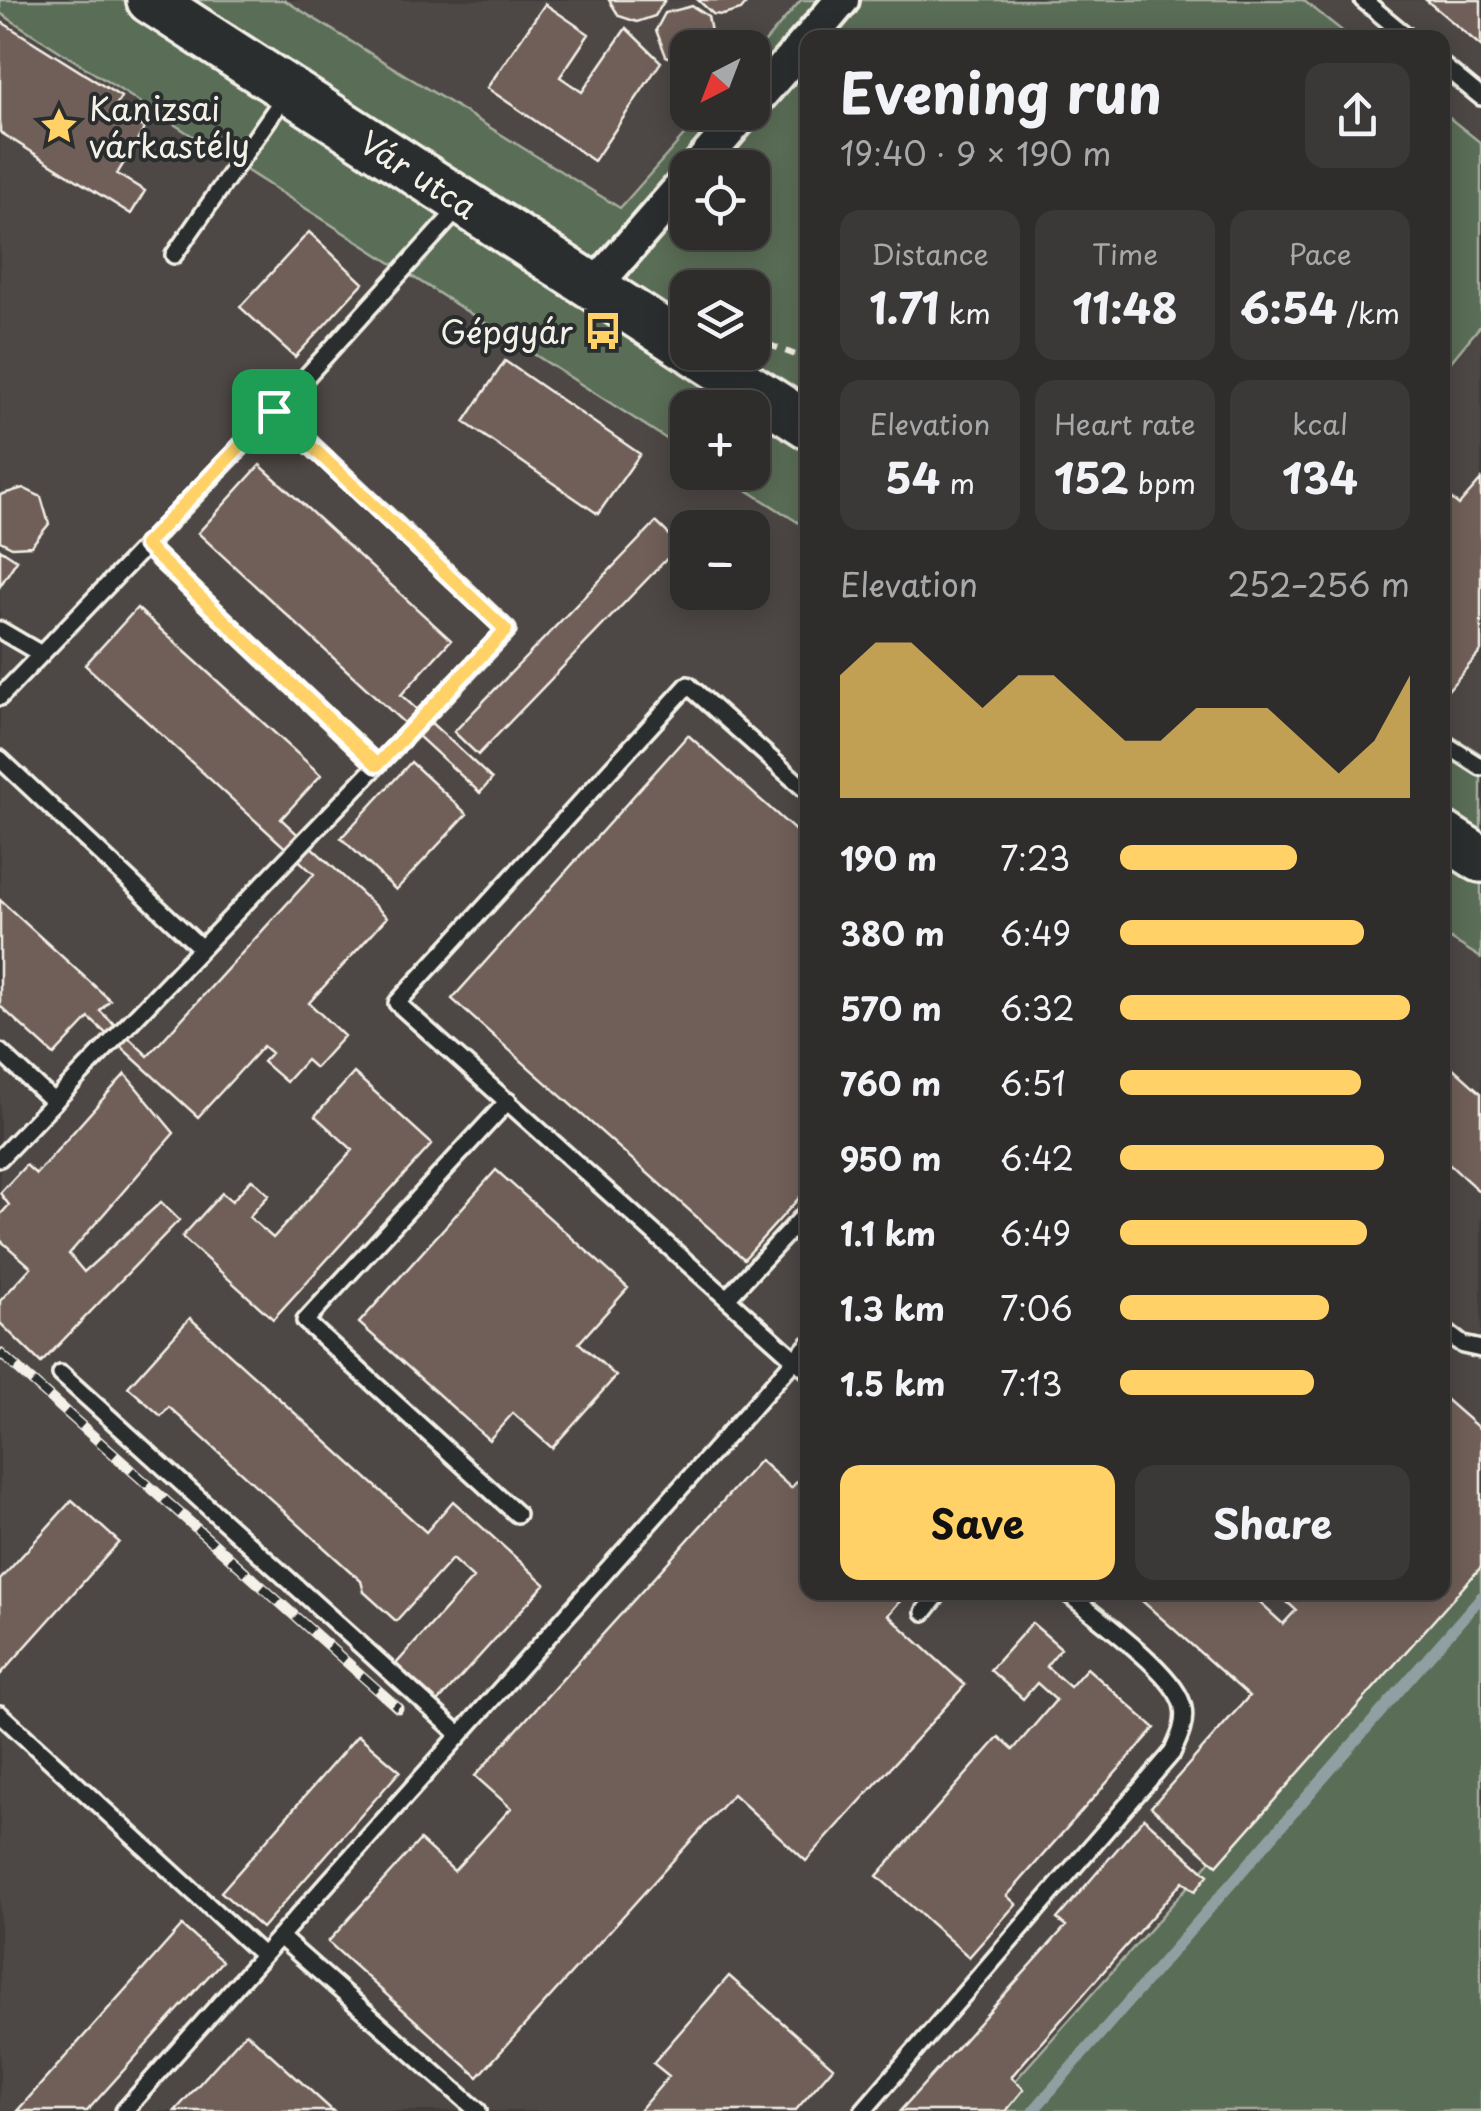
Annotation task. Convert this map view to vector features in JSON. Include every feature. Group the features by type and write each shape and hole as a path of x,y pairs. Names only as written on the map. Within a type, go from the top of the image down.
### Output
{"main road":[{"name":"Vár utca","path":"150,0 670,337"},
{"path":"722,370 800,421"},
{"path":"1450,839 1481,859"}],"street":[{"path":"817,30 842,0"},
{"path":"770,83 800,49"},
{"path":"712,150 730,130"},
{"path":"593,288 670,199"}],"lane":[{"path":"1363,0 1399,30"},
{"path":"1450,72 1481,97"},
{"path":"174,255 289,91"},
{"path":"0,697 274,411 462,205"},
{"path":"0,1158 506,630 274,411"},
{"path":"145,545 377,765"},
{"path":"0,630 41,654"},
{"path":"800,785 688,685 396,1003 800,1365"},
{"path":"1450,747 1481,766"},
{"path":"0,759 202,948"},
{"path":"0,1052 54,1102"},
{"path":"508,1101 305,1321 517,1514"},
{"path":"726,1298 800,1219"},
{"path":"1450,1335 1463,1345 1481,1349"},
{"path":"124,2111 800,1354"},
{"path":"62,1374 459,1734"},
{"path":"924,1612 934,1600"},
{"path":"863,2111 1172,1752 1180,1737 1183,1703 1171,1683 1075,1600"},
{"path":"0,1714 262,1956"},
{"path":"280,1936 478,2111"}],"path":[{"path":"770,345 800,357"}],"shaded area":[{"path":"284,0 801,0 770,36 770,30 670,30 670,130 689,130 621,208"},
{"path":"1303,0 1481,0 1481,143 1450,118 1450,30 1341,30"},
{"path":"0,13 670,441 670,490 747,490 800,524 800,1600 1443,1600 988,2111 0,2111"},
{"path":"1481,325 1481,754 1450,734 1450,362"},
{"path":"1450,938 1481,958 1481,1557 1450,1592"}],"green space":[{"path":"0,0 284,0 620,208 670,151 670,250 770,250 770,150 671,150 689,130 770,130 770,36 801,0 1303,0 1341,30 800,30 800,524 747,490 770,490 770,390 670,390 670,441 0,13"},
{"path":"1450,118 1481,143 1481,325 1450,363"},
{"path":"1450,735 1481,754 1481,958 1450,938"},
{"path":"1481,1557 1481,2111 988,2111 1443,1600 1450,1600 1450,1592"}],"building":[{"path":"609,0 665,0 655,16 637,22 619,16"},
{"path":"698,0 749,0 741,10 723,15 713,14"},
{"path":"1426,0 1481,0 1481,46"},
{"path":"545,4 589,34 560,77 582,92 626,28 661,62 594,161 487,88"},
{"path":"692,6 708,16 711,30 670,30 670,58 656,30 665,13"},
{"path":"0,21 121,97 114,109 145,128 117,174 145,191 131,214 0,132"},
{"path":"309,232 363,283 295,357 240,307"},
{"path":"505,361 640,454 598,514 464,422"},
{"path":"260,465 451,640 401,695 492,779 480,793 198,533"},
{"path":"1481,480 1481,651 1450,688 1450,498 1459,505"},
{"path":"23,488 41,497 49,524 31,546 12,547 0,541 0,495"},
{"path":"656,522 670,535 670,555 478,755 454,732"},
{"path":"0,549 17,560 0,586"},
{"path":"137,608 321,775 281,819 387,917 309,1003 344,1036 315,1068 306,1060 286,1082 263,1062 271,1053 263,1046 198,1117 89,1018 54,1055 0,1006 0,900 110,1000 100,1011 148,1056 314,874 85,665"},
{"path":"688,735 800,835 800,1197 744,1259 452,999"},
{"path":"411,762 467,814 396,890 341,838"},
{"path":"1450,1065 1481,1093 1481,1193 1450,1165"},
{"path":"354,1073 432,1144 273,1319 182,1237 222,1193 232,1201 252,1179 269,1195 249,1217 273,1238 353,1150 315,1116"},
{"path":"125,1074 174,1133 69,1254 84,1272 161,1202 179,1220 41,1363 0,1323 0,1301 31,1267 0,1240 0,1215 9,1205 0,1193 26,1165 36,1174"},
{"path":"496,1170 628,1288 579,1343 616,1376 552,1448 513,1413 489,1440 359,1323"},
{"path":"190,1318 426,1532 453,1501 545,1584 438,1702 396,1664 473,1578 452,1559 396,1621 364,1592 361,1581 169,1407 161,1416 128,1387"},
{"path":"1450,1403 1481,1430 1481,1567 1217,1865 1151,1807 1249,1696 1141,1600 1257,1600 1283,1624 1296,1610 1285,1600 1450,1600"},
{"path":"760,1460 791,1488 800,1478 800,1600 901,1600 888,1615 965,1685 806,1861 733,1794 478,2077 328,1942 420,1840 454,1871 511,1808 475,1776"},
{"path":"72,1500 119,1542 0,1675 0,1580"},
{"path":"1032,1623 1061,1648 1046,1666 1070,1687 1087,1668 1155,1728 1007,1896 1016,1904 969,1957 877,1876 999,1737 1013,1750 1056,1700 1037,1683 1023,1699 990,1670"},
{"path":"358,1735 400,1771 262,1928 221,1892"},
{"path":"1144,1818 1208,1875 1195,1891 1183,1881 1011,2077 1024,2089 1006,2111 900,2111 1066,1926 1057,1919"},
{"path":"182,1926 222,1961 87,2111 17,2111"},
{"path":"729,1976 833,2067 795,2111 639,2111 669,2076 653,2063"},
{"path":"246,2032 333,2111 175,2111"}],"waterway":[{"path":"1033,2111 1481,1597"}],"railway":[{"path":"0,1353 398,1708"}],"place":[{"name":"Kanizsai várkastély","path":"59,126"},
{"name":"Gépgyár","path":"603,331"}],"route":[{"path":"274,411 506,630 377,765 145,545 274,411"}]}
